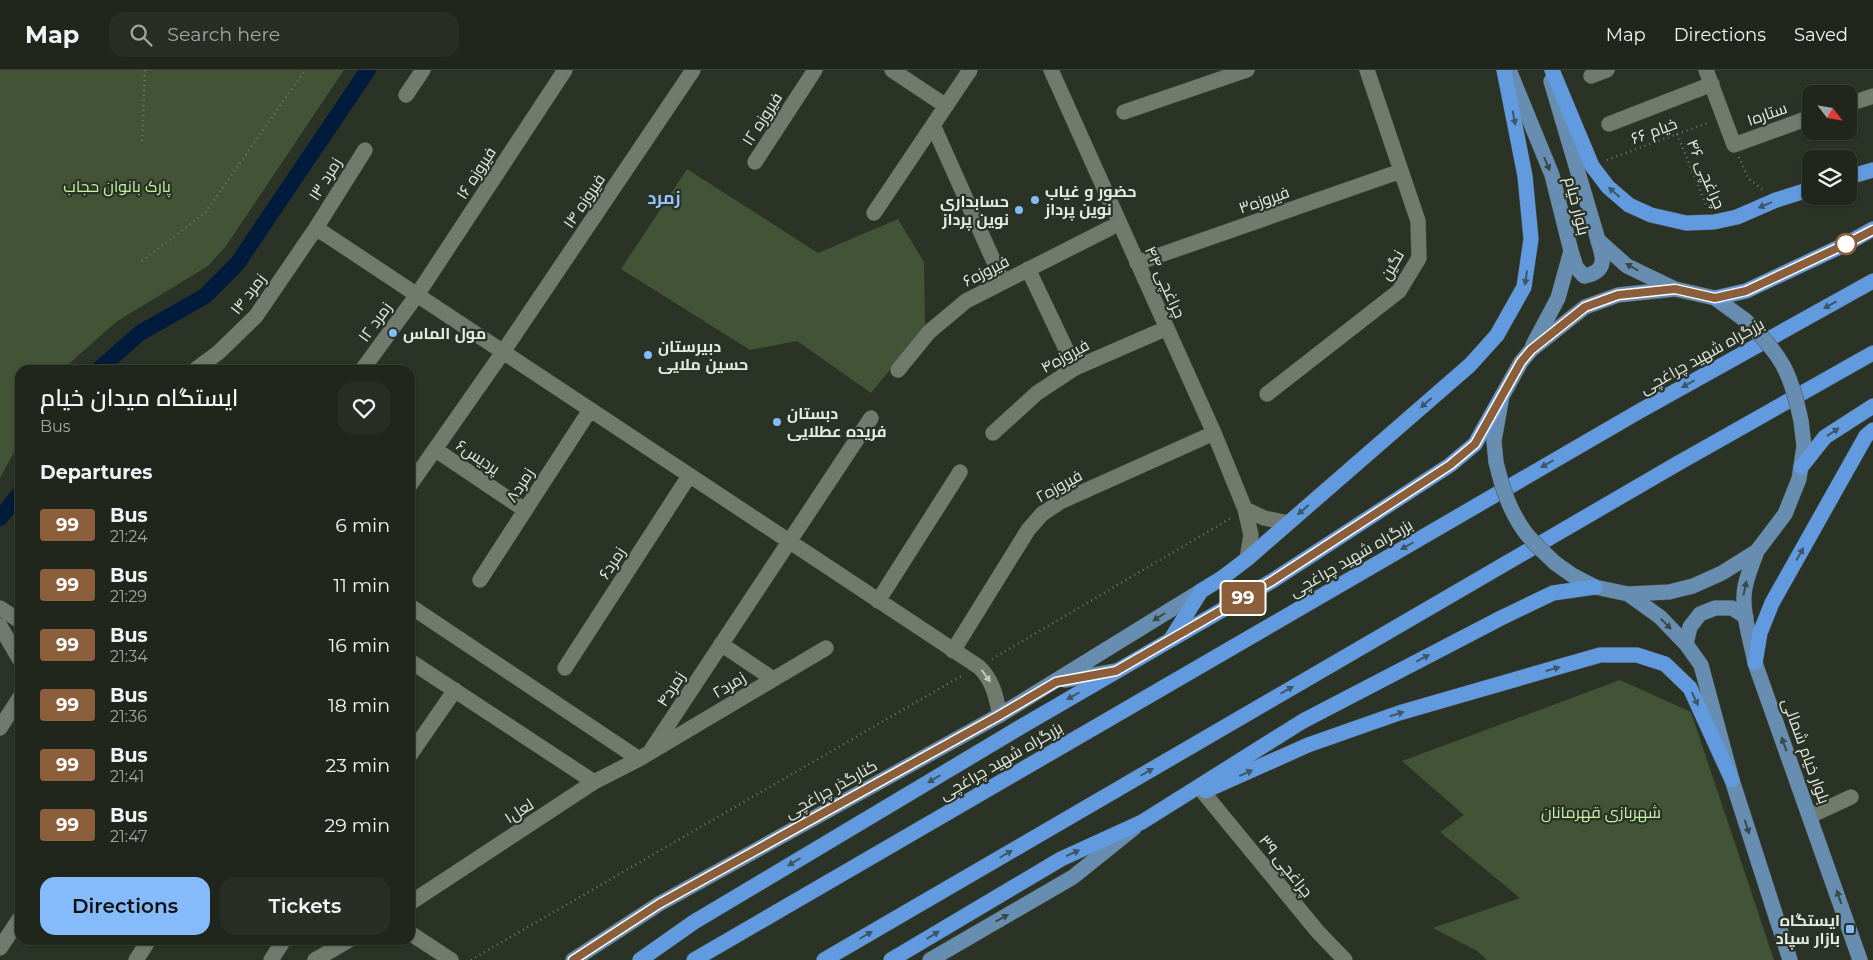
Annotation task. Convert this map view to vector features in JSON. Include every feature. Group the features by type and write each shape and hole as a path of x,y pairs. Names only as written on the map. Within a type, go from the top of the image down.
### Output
{"highway":[{"path":"1170,640 1201,591 1247,559 1470,365 1497,335 1524,287 1531,239 1526,176 1504,70"},
{"path":"1552,70 1592,166 1608,188 1629,206 1651,215 1686,223 1714,222 1738,217 1776,200 1802,192"},
{"path":"1857,175 1873,170"},
{"path":"1715,298 1746,291 1873,230"},
{"name":"بزرگراه شهید چراغچی","path":"694,960 1638,412 1873,281"},
{"path":"824,960 1675,465 1873,353"},
{"path":"640,960 694,922 1116,671 1272,581 1450,465 1475,444 1502,396"},
{"path":"1802,467 1825,437 1873,406"},
{"path":"1755,662 1760,633 1772,603 1866,436 1873,430"},
{"path":"891,960 1060,859 1142,822 1303,721 1553,593 1595,587"},
{"path":"1168,804 1203,792 1308,745 1399,713 1600,655 1637,655 1665,664 1690,688 1732,780"}],"main road":[{"name":"بلوار خیام","path":"1509,70 1552,175 1570,251 1558,298 1531,350"},
{"name":"بلوار خیام","path":"1547,70 1598,240 1627,266 1675,289"},
{"path":"1570,251 1576,267 1584,276 1592,275 1602,264 1603,257 1598,240"},
{"path":"1675,289 1715,298 1745,320 1768,342 1780,357 1796,398 1801,421 1804,446 1800,479 1785,514 1757,552 1722,573 1693,586 1669,592 1628,594 1595,587 1572,575 1555,563 1526,533 1513,514 1504,493 1496,462 1494,441 1502,396 1521,362 1531,350 1585,307 1618,295 1675,289"},
{"name":"بلوار خیام شمالی","path":"1757,552 1748,575 1744,596 1755,662 1860,960"},
{"path":"1056,682 1201,591"},
{"path":"1628,594 1660,617 1686,644 1701,665 1732,780 1790,960"},
{"path":"1686,644 1690,627 1700,614 1715,608 1732,608 1746,617"},
{"name":"کنارگذر چراغچی","path":"573,960 659,904 1056,682 1116,671"},
{"path":"930,960 1073,877 1142,822"}],"street":[{"path":"406,95 422,70"},
{"name":"فیروزه ۱۶","path":"416,295 565,70"},
{"name":"فیروزه ۱۴","path":"415,478 504,352 693,70"},
{"name":"فیروزه ۱۲","path":"755,162 815,70"},
{"path":"892,70 946,106"},
{"path":"874,213 970,70"},
{"name":"چراغچی ۴۴","path":"1051,70 1214,433 1245,510 1251,535 1247,559"},
{"path":"1124,112 1247,70"},
{"name":"نگین","path":"1267,394 1399,291 1419,258 1418,221 1367,70"},
{"path":"1591,76 1607,70"},
{"path":"1609,124 1709,77 1734,144"},
{"path":"1858,101 1873,96"},
{"name":"ستاره۱","path":"1734,144 1802,120"},
{"path":"934,125 1003,282"},
{"name":"زمرد ۱۳","path":"316,228 365,150"},
{"name":"فیروزه۳","path":"1138,263 1401,171"},
{"path":"316,228 978,666 986,674 994,689 1000,715"},
{"name":"زمرد ۱۴","path":"202,365 219,352 256,316 316,228"},
{"name":"فیروزه۶","path":"898,370 929,332 966,301 1110,228"},
{"path":"1028,269 1075,368"},
{"name":"زمرد ۱۲","path":"366,365 416,295"},
{"name":"فیروزه۴","path":"993,433 1036,393 1075,368 1166,328"},
{"name":"زمرد۸","path":"480,580 590,410"},
{"name":"زمرد۴","path":"644,756 871,418"},
{"name":"فیروزه۲","path":"953,651 1028,530 1042,514 1060,502 1214,433"},
{"name":"پردیس۶","path":"436,450 525,510"},
{"path":"878,601 960,472"},
{"name":"زمرد۶","path":"565,668 689,476"},
{"path":"1245,510 1264,518 1288,523"},
{"path":"0,608 15,618"},
{"path":"415,609 644,756"},
{"path":"0,626 15,652"},
{"path":"721,644 773,679"},
{"name":"زمرد۲","path":"644,756 826,648"},
{"path":"415,664 594,782"},
{"path":"415,748 454,690"},
{"path":"0,728 15,705"},
{"name":"لعل۱","path":"415,900 594,782 644,756"},
{"name":"چراغچی ۳۹","path":"1203,792 1318,932 1345,960"},
{"path":"1810,816 1851,797"},
{"path":"0,948 15,926"},
{"path":"415,936 451,960"},
{"path":"136,960 146,945"},
{"path":"271,960 281,945"},
{"path":"315,960 340,945"},
{"path":"0,957 5,960"}],"path":[{"path":"142,141 145,70"},
{"path":"142,261 205,213 305,70"},
{"name":"خیام ۶۶","path":"1592,166 1723,117"},
{"name":"چراغچی ۴۶","path":"1677,134 1714,222"},
{"path":"1734,144 1748,178 1776,200"},
{"path":"472,960 1245,510"}],"green space":[{"name":"پارک بانوان حجاب","path":"0,70 344,70 226,246 208,266 116,322 69,365 15,365 15,450 0,478"},
{"path":"687,169 818,253 898,219 924,262 925,327 871,393 797,341 750,350 621,269"},
{"name":"شهربازی قهرمانان","path":"1620,680 1691,712 1774,960 1487,960 1477,951 1433,928 1520,898 1440,832 1464,815 1402,761"}],"waterway":[{"path":"104,365 140,333 205,296 237,264 368,70"},
{"path":"0,518 15,499"}],"bus line":[{"name":"99","path":"573,960 659,904 1056,682 1116,671 1272,581 1450,465 1475,444 1521,362 1531,350 1585,307 1618,295 1675,289 1715,298 1746,291 1873,230"}],"place":[{"name":"حضور و غیاب نوین پرداز","path":"1035,200"},
{"name":"حسابداری نوین پرداز","path":"1019,210"},
{"name":"مول الماس","path":"393,333"},
{"name":"دبیرستان حسین ملایی","path":"648,355"},
{"name":"دبستان فریده عطلایی","path":"777,422"},
{"name":"ایستگاه بازار سپاد","path":"1850,929"}],"district":[{"name":"زمرد","path":"664,198"}]}
